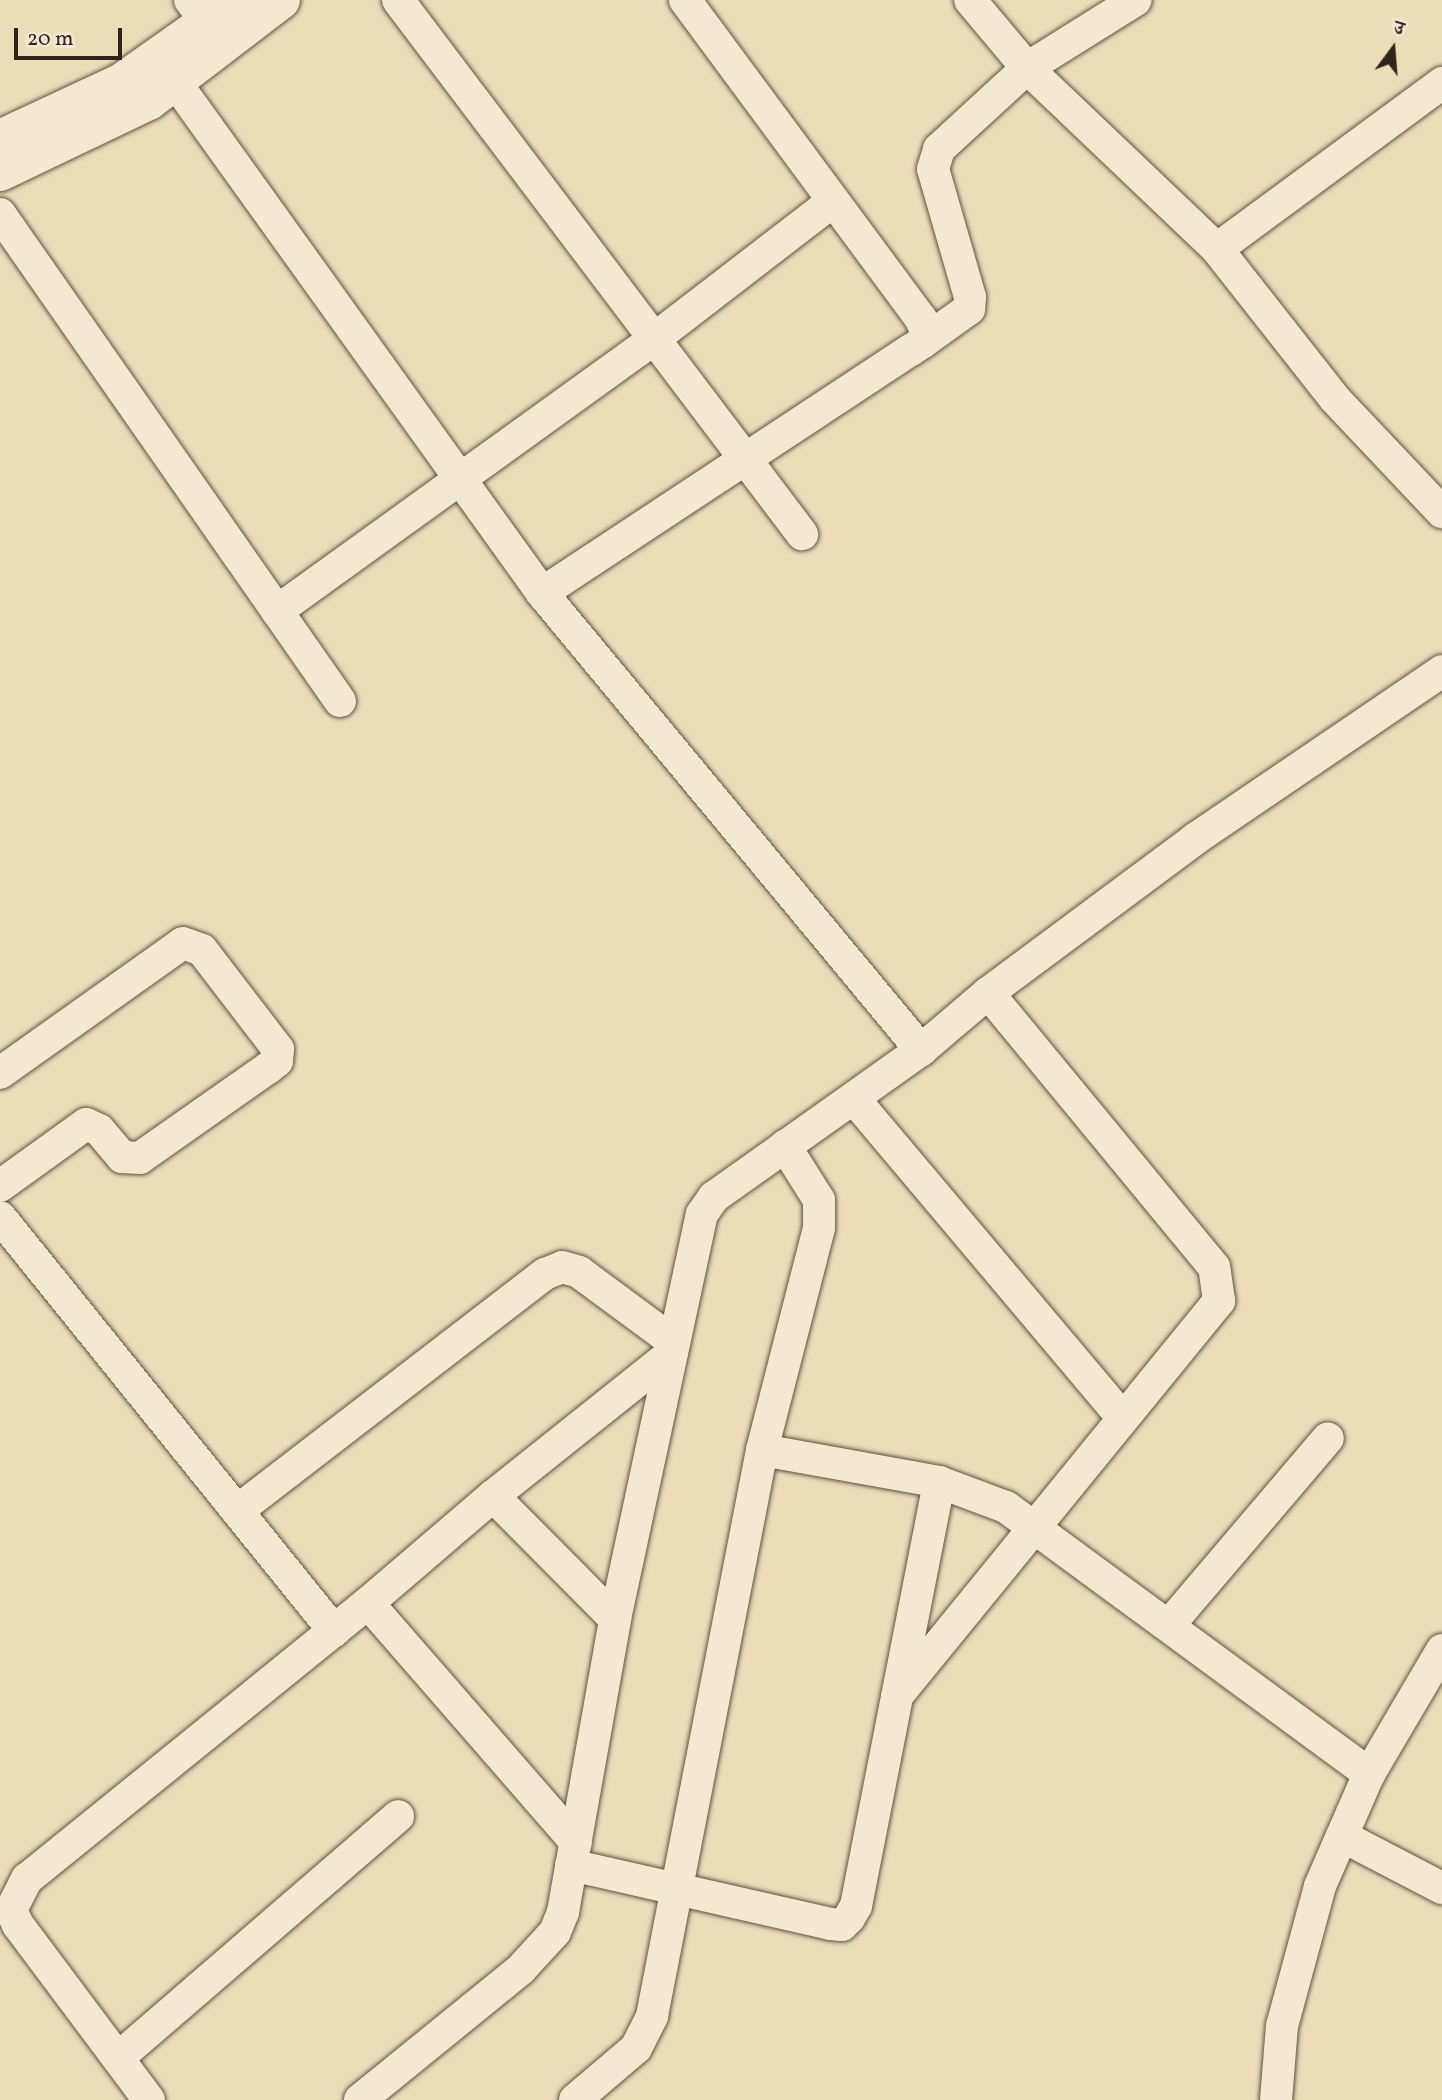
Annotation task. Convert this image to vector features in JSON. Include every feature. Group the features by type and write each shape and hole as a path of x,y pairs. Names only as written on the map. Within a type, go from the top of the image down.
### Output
{"main road":[{"path":"0,139 122,82 199,12 238,0"},
{"path":"0,172 112,121 176,83 281,0"}],"street":[{"path":"398,0 802,534"},
{"path":"685,0 921,318 926,332 923,342"},
{"path":"970,0 1027,68 1217,249 1335,399 1442,512"},
{"path":"542,593 923,342 968,309 970,297 934,160 947,139 1027,68 1136,0"},
{"path":"176,83 458,480 542,593 921,1050"},
{"path":"1217,249 1442,83"},
{"path":"277,611 654,339 833,201"},
{"path":"0,214 340,701"},
{"path":"360,2100 535,1954 555,1931 563,1912 615,1619 702,1214 714,1197 855,1100 921,1050 988,993 1195,839 1442,671"},
{"path":"0,1073 183,943 202,950 278,1049 277,1060 268,1069 140,1158 122,1157 99,1130 86,1124 0,1186"},
{"path":"897,1696 1122,1417 1208,1318 1219,1301 1220,1288 1213,1267 988,993"},
{"path":"855,1100 1122,1417"},
{"path":"575,2100 645,2035 762,1450 821,1213 811,1184 785,1146"},
{"path":"0,1217 334,1631"},
{"path":"237,1511 545,1274 562,1267 579,1272 673,1347"},
{"path":"149,2100 18,1925 11,1910 16,1895 27,1879 368,1603 492,1496 673,1347"},
{"path":"1169,1625 1328,1438"},
{"path":"762,1450 939,1482 1006,1507 1036,1526 1369,1774"},
{"path":"368,1603 573,1853 675,1888 842,1925 856,1906 939,1482"},
{"path":"492,1496 615,1619"},
{"path":"1276,2100 1282,2026 1296,1963 1320,1886 1369,1774 1442,1650"},
{"path":"118,2058 398,1816"},
{"path":"1342,1836 1442,1888"}]}
